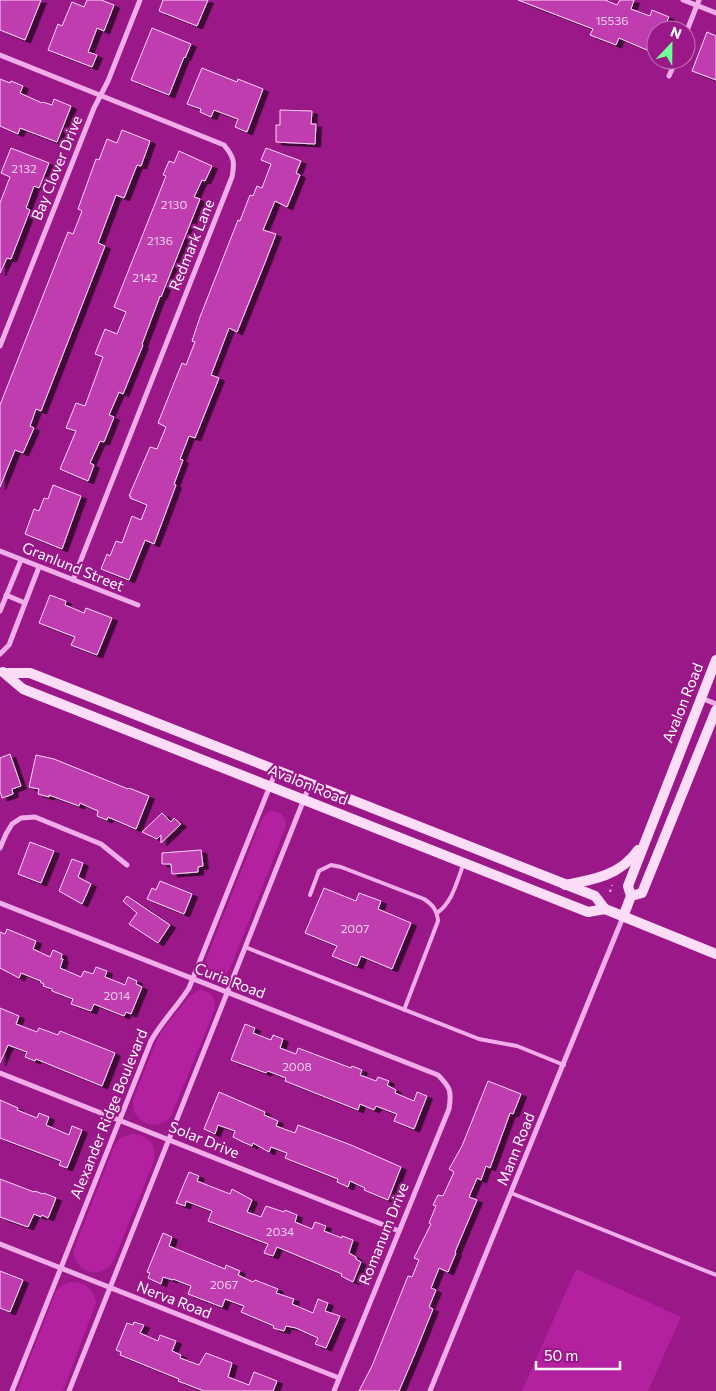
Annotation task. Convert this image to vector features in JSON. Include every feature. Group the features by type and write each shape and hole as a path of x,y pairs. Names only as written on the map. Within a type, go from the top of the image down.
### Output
{"main road":[{"name":"Avalon Road","path":"3,672 30,673 595,896 605,909 623,917 631,896 628,886 645,839 701,698 712,684 716,660"},
{"name":"Avalon Road","path":"3,672 23,689 588,912 605,909"},
{"name":"Avalon Road","path":"631,896 642,893 716,710"},
{"path":"565,885 597,879 614,872 632,859 645,839"},
{"path":"623,917 716,954"}],"street":[{"name":"Bay Clover Drive","path":"0,346 94,108 108,82 140,0"},
{"path":"684,0 698,3 716,13"},
{"path":"691,20 698,3"},
{"name":"Redmark Lane","path":"0,56 224,145 231,153 234,164 232,178 73,580"},
{"path":"669,76 672,70"},
{"name":"Granlund Street","path":"0,551 138,606"},
{"path":"0,611 21,560"},
{"path":"0,654 9,644 39,567"},
{"path":"6,596 25,603"},
{"path":"701,698 716,704"},
{"name":"Alexander Ridge Boulevard","path":"12,1391 151,1041 161,1023 182,1000 193,980 276,771"},
{"path":"69,1391 310,784"},
{"path":"0,848 12,824 21,818 35,818 101,844 127,865"},
{"name":"Curia Road","path":"0,903 438,1075 448,1086"},
{"name":"Mann Road","path":"430,1391 623,917"},
{"name":"Solar Drive","path":"0,1073 399,1231"},
{"name":"Romanum Drive","path":"334,1391 449,1109 451,1096 448,1086"},
{"name":"Nerva Road","path":"0,1244 339,1378"}],"lane":[{"path":"437,913 445,908 464,863"},
{"path":"310,895 320,870 331,865 341,867 424,899 432,905 437,913 438,921 404,1010"},
{"path":"245,947 479,1039 517,1046 564,1065"},
{"path":"511,1194 716,1275"}],"path":[{"path":"610,892 612,885"}],"shaded area":[{"path":"270,811 280,813 283,816 286,825 285,829 230,969 223,978 213,979 205,971 205,962 260,824 264,816"},
{"path":"198,990 206,991 211,995 215,1009 171,1116 165,1122 158,1124 144,1122 135,1112 133,1105 134,1097 155,1044 163,1029 190,996"},
{"path":"132,1134 147,1138 153,1145 154,1161 113,1262 102,1271 89,1271 78,1263 74,1249 114,1146 121,1137"},
{"path":"576,1269 681,1317 648,1391 522,1391"},
{"path":"71,1282 81,1283 88,1287 96,1303 63,1391 17,1391 56,1291 64,1284"}],"building":[{"path":"0,0 41,0 25,40 0,30"},
{"path":"87,0 101,0 114,5 104,31 97,28 88,52 97,55 92,67 48,50 58,24 62,26 72,2 84,7"},
{"path":"163,0 208,0 197,26 159,11"},
{"path":"518,0 605,0 617,5 620,0 634,0 631,9 650,16 652,10 669,17 668,20 646,20 646,50 619,38 616,45 590,35 593,29"},
{"path":"152,28 191,44 169,95 131,80"},
{"path":"707,32 716,36 716,80 692,71 696,70 696,61"},
{"path":"202,68 237,82 238,79 263,89 247,132 235,127 238,119 214,110 211,117 200,112 201,109 187,104"},
{"path":"0,79 23,86 20,93 42,103 52,105 54,99 71,106 57,142 20,128 18,134 0,126"},
{"path":"280,110 312,111 311,124 316,124 315,144 276,142 276,125 280,125"},
{"path":"122,130 150,141 141,166 137,165 124,198 116,195 98,243 105,246 41,411 36,409 30,426 34,428 23,453 15,450 0,487 0,405 68,232 73,234 82,211 78,209 96,159 99,160 107,139 117,143"},
{"path":"11,148 49,163 39,188 34,186 26,208 30,210 11,259 7,258 0,273 0,203 10,177 1,173"},
{"path":"266,148 301,161 296,173 300,175 287,207 275,201 263,230 276,234 266,260 237,332 229,328 211,375 219,378 195,438 189,436 180,459 183,460 174,484 176,485 154,544 145,540 129,580 101,569 107,554 110,556 116,541 122,543 132,516 141,520 147,505 129,496 150,447 157,449 166,427 158,423 182,363 186,365 195,342 192,341 200,317 238,220 240,221 250,195 253,196 257,186 262,188 271,164 261,160"},
{"path":"179,151 212,166 205,181 202,180 194,197 200,199 160,296 123,394 119,392 109,415 114,417 104,442 100,441 90,463 94,465 88,481 60,469 76,431 66,428 76,403 85,406 103,357 95,354 105,329 117,334 126,312 114,307 166,176 163,175 169,161 174,163"},
{"path":"53,485 81,496 62,549 25,534 34,509 39,511 44,498 48,499"},
{"path":"50,595 66,601 65,605 84,613 86,608 112,618 97,655 71,645 75,637 39,623"},
{"path":"10,754 21,786 12,789 13,794 2,798 0,791 0,758"},
{"path":"36,755 54,759 149,796 136,829 108,817 107,820 97,816 98,811 80,803 79,806 49,795 49,797 38,794 39,789 29,787"},
{"path":"162,813 171,822 174,818 181,824 161,843 161,835 157,839 142,832"},
{"path":"30,842 54,851 41,883 18,874"},
{"path":"201,850 203,866 198,867 198,872 172,874 171,864 162,864 162,853"},
{"path":"72,859 83,863 78,877 91,884 82,904 59,891"},
{"path":"160,881 192,894 184,914 147,899 152,888 156,890"},
{"path":"324,888 356,901 359,893 381,901 378,909 411,923 392,969 361,956 357,966 332,956 337,946 305,933"},
{"path":"127,896 170,925 158,943 129,924 137,913 123,901"},
{"path":"7,929 36,941 33,949 50,957 53,950 62,954 61,959 63,959 60,968 81,977 84,971 93,974 96,967 107,971 105,977 125,985 128,977 137,981 136,984 142,987 131,1014 126,1012 124,1016 94,1004 91,1011 71,1004 73,999 43,986 44,984 41,981 21,973 19,978 0,968 0,932 5,934"},
{"path":"0,1008 19,1016 16,1024 37,1032 39,1028 58,1035 60,1031 115,1053 102,1086 36,1059 35,1061 25,1057 27,1052 8,1045 0,1063"},
{"path":"245,1024 255,1028 253,1033 271,1040 273,1035 283,1039 280,1048 296,1054 298,1048 351,1068 352,1066 362,1070 360,1075 376,1081 378,1077 389,1081 387,1085 396,1090 395,1093 414,1101 417,1092 427,1096 414,1129 394,1121 397,1114 376,1106 374,1110 360,1104 358,1110 285,1081 286,1078 231,1060"},
{"path":"488,1081 521,1094 513,1114 510,1113 490,1168 486,1166 481,1180 477,1178 469,1197 477,1200 448,1272 439,1268 431,1288 436,1290 429,1307 433,1309 414,1356 399,1391 359,1391 372,1366 408,1276 412,1277 419,1260 414,1258 431,1224 429,1223 436,1206 433,1205 438,1195 443,1196 454,1172 449,1169 462,1146"},
{"path":"219,1092 265,1112 264,1115 278,1121 276,1126 295,1133 298,1125 401,1167 388,1200 364,1190 365,1188 350,1181 348,1187 337,1182 338,1179 285,1158 287,1153 271,1147 269,1152 253,1143 252,1146 233,1137 235,1131 218,1125 215,1134 204,1129"},
{"path":"0,1100 18,1108 17,1110 37,1118 39,1113 49,1117 46,1125 69,1135 72,1126 82,1130 67,1168 59,1165 61,1161 0,1138"},
{"path":"189,1172 199,1176 197,1181 230,1194 232,1189 252,1200 247,1212 261,1217 266,1206 284,1212 285,1210 297,1215 295,1222 312,1229 315,1222 326,1226 324,1231 353,1240 349,1253 361,1262 353,1282 341,1276 342,1274 277,1247 273,1256 264,1253 268,1244 208,1221 212,1211 186,1201 185,1206 176,1203"},
{"path":"0,1179 56,1198 48,1218 34,1214 28,1227 0,1217"},
{"path":"163,1233 172,1237 169,1246 225,1269 226,1265 240,1271 238,1275 253,1282 255,1280 278,1289 276,1293 294,1299 292,1304 313,1313 318,1299 328,1303 325,1311 340,1316 326,1348 315,1344 318,1338 296,1328 286,1326 284,1331 273,1328 274,1326 241,1312 244,1306 225,1299 222,1307 188,1294 191,1286 163,1277 161,1284 148,1278 150,1273 147,1272"},
{"path":"0,1271 23,1280 10,1312 0,1308"},
{"path":"134,1322 144,1325 140,1333 158,1341 160,1335 176,1341 172,1351 181,1355 180,1358 199,1365 206,1353 232,1363 228,1377 249,1385 254,1372 277,1381 273,1391 204,1391 120,1355 121,1352 116,1350 127,1323 133,1325"}]}
